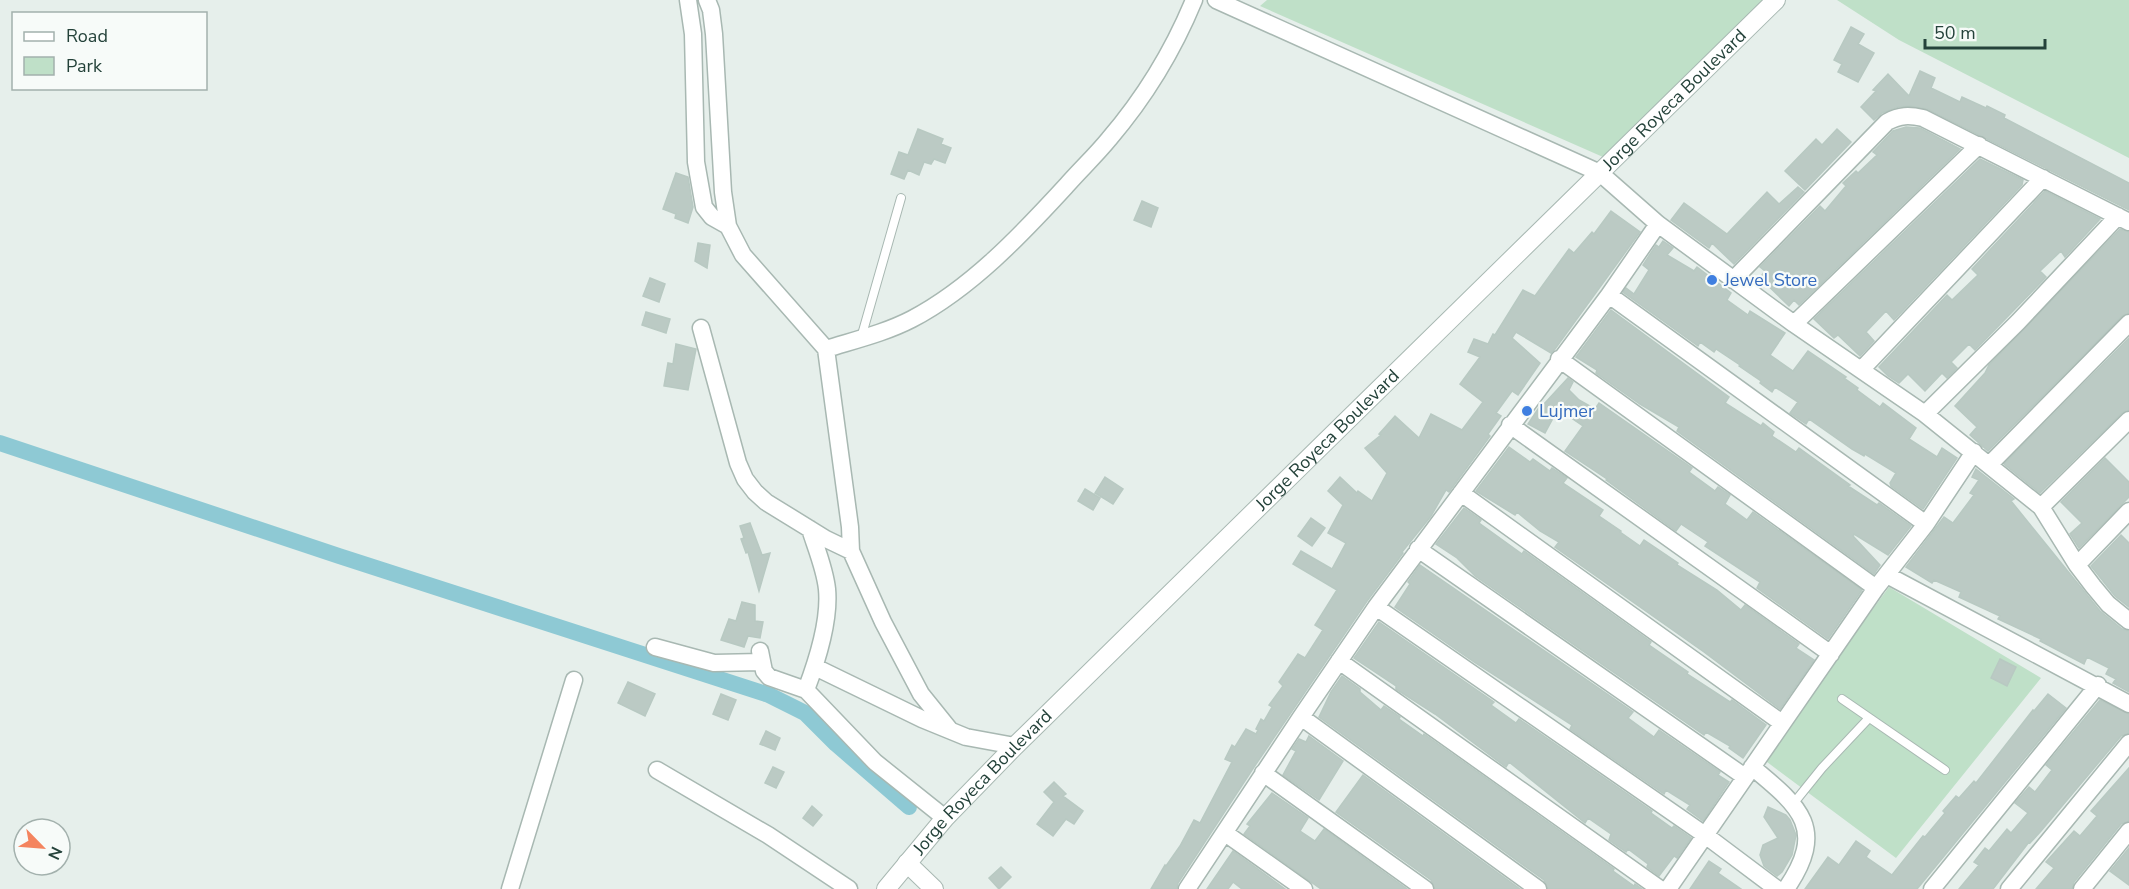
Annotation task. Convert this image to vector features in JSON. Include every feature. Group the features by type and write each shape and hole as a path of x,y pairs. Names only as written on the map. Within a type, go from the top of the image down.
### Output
{"street":[{"path":"688,0 693,34 696,162 704,207 712,217 728,226"},
{"path":"707,0 711,10 714,34 723,192 728,226 743,255 826,349 850,526 851,551 909,673 921,694 950,730"},
{"path":"826,349 889,329 912,319 941,301 977,273 1045,209 1109,140 1143,95 1161,69 1180,34 1194,0"},
{"path":"1216,0 1600,173 1658,224 1794,324 1925,414 2041,507 2077,565 2108,604 2128,619"},
{"name":"Jorge Royeca Boulevard","path":"886,889 932,832 1015,746 1776,0"},
{"path":"1733,280 1887,122 1898,116 1909,115 1923,118 2123,219 1925,414"},
{"path":"1794,324 1979,145"},
{"path":"1861,370 2043,178"},
{"path":"1187,889 1300,717 1376,607 1609,295 1658,224"},
{"path":"1609,295 1926,524"},
{"path":"1990,464 2129,323"},
{"path":"701,328 738,463 745,479 766,502 851,551"},
{"path":"1559,359 1882,582 2098,685 2129,704"},
{"path":"2041,507 2129,420"},
{"path":"1510,425 1831,654"},
{"path":"1668,889 1782,723 1926,524 1974,452"},
{"path":"1461,493 1782,723"},
{"path":"2077,565 2129,512"},
{"path":"806,690 815,667 827,601 827,586 810,529"},
{"path":"1418,549 1793,804 1803,819 1807,833 1804,854 1786,889"},
{"path":"1376,607 1705,835 1777,889"},
{"path":"656,647 714,663 761,656 764,671 769,677 806,690 875,762 945,818"},
{"path":"1340,661 1660,889"},
{"path":"815,667 950,730 981,741 1015,746"},
{"path":"510,889 574,680"},
{"path":"1932,889 2098,685"},
{"path":"1300,717 1538,889"},
{"path":"2008,889 2129,743"},
{"path":"657,770 768,835 849,889"},
{"path":"1263,773 1425,889"},
{"path":"2082,889 2129,831"},
{"path":"1225,833 1304,889"},
{"path":"913,856 934,889"}],"lane":[{"path":"861,338 901,198"},
{"path":"1842,699 1945,770"},
{"path":"1793,804 1822,768 1869,718"}],"green space":[{"path":"1267,0 1765,0 1603,157 1260,6"},
{"path":"1837,0 2129,0 2129,158 1899,40"},
{"path":"1889,587 2041,678 1896,858 1763,759"}],"building":[{"path":"1851,27 1864,34 1858,44 1874,53 1858,82 1838,72 1842,64 1834,60"},
{"path":"1920,71 1935,78 1931,88 1960,102 1962,97 1986,108 1987,106 2005,115 2004,118 2129,183 2129,210 1927,109 1910,106 1898,107 1882,113 1874,120 1861,107 1888,74 1909,96"},
{"path":"1906,127 1920,128 1960,149 1799,305 1794,300 1789,306 1760,278 1765,271 1760,267 1820,206 1825,211 1846,186 1843,183 1856,171 1858,173 1877,155 1873,152 1893,131"},
{"path":"918,129 943,139 941,144 951,148 945,163 934,159 931,164 924,162 919,175 908,170 904,179 891,174 899,152 908,155"},
{"path":"1837,129 1851,142 1805,190 1785,171 1816,139 1822,145"},
{"path":"1980,159 2023,180 2022,185 1894,320 1886,311 1866,332 1874,341 1860,356 1838,335 1834,338 1814,319"},
{"path":"676,173 688,177 693,207 688,223 675,218 676,214 663,209"},
{"path":"1798,187 1804,192 1734,264 1712,243 1709,248 1671,220 1684,203 1727,234 1767,192 1779,204"},
{"path":"2045,191 2100,219 2065,257 2061,251 2040,271 2046,277 1975,350 1969,344 1951,362 1957,368 1947,378 1942,373 1925,391 1908,374 1899,383 1888,376 1879,367 1947,295 1952,300 1978,275 1972,269"},
{"path":"1142,201 1158,208 1151,227 1134,220"},
{"path":"1611,211 1640,232 1551,353 1516,332 1512,338 1540,363 1518,395 1512,391 1496,413 1501,416 1488,434 1490,436 1449,492 1446,490 1431,516 1367,601 1254,767 1178,883 1177,889 1151,889 1165,865 1180,846 1194,820 1200,823 1232,762 1225,759 1232,745 1235,747 1246,729 1256,734 1261,719 1264,721 1272,707 1269,705 1283,686 1279,682 1298,654 1305,658 1323,630 1315,625 1337,590 1293,564 1301,551 1332,569 1346,543 1328,533 1343,505 1328,491 1340,477 1357,493 1358,491 1372,501 1387,473 1365,448 1381,435 1379,434 1395,416 1419,438 1431,414 1462,430 1483,402 1460,384 1480,357 1468,352 1474,339 1488,344 1523,290 1535,296 1569,249 1574,253 1592,232 1594,234"},
{"path":"2120,229 2129,232 2129,313 2122,316 1988,451 1970,435 1977,427 1955,406 1985,373 1989,365"},
{"path":"1663,241 1673,248 1667,255 1694,271 1697,267 1731,293 1727,300 1748,315 1750,311 1785,333 1770,355 1793,371 1808,351 1846,377 1844,378 1858,388 1857,390 1880,407 1883,403 1916,428 1909,439 1937,457 1942,448 1957,458 1923,509 1891,486 1890,483 1896,473 1865,454 1864,456 1852,449 1809,419 1806,424 1790,413 1798,402 1775,387 1772,392 1760,383 1761,381 1716,349 1714,352 1700,342 1698,346 1623,292 1626,288 1634,294 1649,270 1643,265 1656,245 1659,247"},
{"path":"698,243 710,245 707,268 695,261"},
{"path":"650,278 665,284 659,302 643,296"},
{"path":"1611,310 1729,397 1725,403 1761,426 1763,423 1774,432 1772,436 1796,452 1799,448 1850,485 1848,486 1877,505 1879,503 1911,526 1888,555 1854,534 1853,536 1880,565 1874,574 1677,431 1679,427 1640,404 1596,373 1597,370 1576,357"},
{"path":"646,312 670,319 666,333 642,325"},
{"path":"2129,338 2129,410 2122,413 2040,493 2004,464"},
{"path":"676,344 696,349 688,390 664,386 668,363 673,364"},
{"path":"1568,378 1573,382 1569,390 1579,400 1595,409 1599,403 1692,468 1689,472 1715,491 1718,487 1730,495 1725,504 1747,520 1753,512 1862,590 1828,639 1757,588 1760,582 1705,546 1708,542 1681,524 1676,531 1607,479 1565,451 1583,426 1558,409 1545,433 1528,424 1542,403 1544,404"},
{"path":"1509,447 1530,462 1533,459 1550,471 1552,468 1567,478 1563,483 1603,510 1599,516 1640,546 1644,540 1678,563 1677,565 1717,590 1741,610 1745,605 1799,644 1796,648 1814,660 1780,709 1704,652 1555,547 1559,542 1540,531 1517,512 1515,515 1476,491"},
{"path":"2105,458 2129,482 2129,497 2079,548 2070,534 2082,523 2061,502"},
{"path":"1976,469 2014,499 2011,501 2100,611 2122,629 2129,631 2129,692 2113,683 2116,679 2106,674 2109,668 2087,657 2084,664 2040,641 2041,639 1998,619 2000,616 1959,597 1961,592 1934,580 1932,583 1906,567 1944,517 1953,523 1974,495 1970,493 1979,480 1972,477"},
{"path":"1105,477 1123,489 1113,504 1095,493"},
{"path":"1085,489 1100,498 1093,510 1078,501"},
{"path":"1464,508 1481,520 1479,523 1522,554 1524,551 1651,642 1649,645 1688,672 1687,674 1730,702 1732,700 1766,725 1743,758 1729,748 1730,746 1706,732 1704,735 1475,576 1457,558 1436,544"},
{"path":"1311,518 1325,528 1312,546 1298,536"},
{"path":"750,523 762,555 770,553 759,591 748,552 746,553 741,539 744,538 740,526"},
{"path":"2121,535 2129,543 2129,607 2115,596 2091,566"},
{"path":"1420,565 1633,712 1628,718 1654,737 1659,730 1720,772 1718,775 1729,782 1703,821 1687,809 1690,805 1666,790 1664,794 1570,729 1572,725 1474,662 1395,607"},
{"path":"742,602 755,605 755,621 763,622 760,638 748,636 744,647 721,640 729,619 736,621"},
{"path":"1379,622 1494,702 1491,705 1516,723 1519,719 1652,811 1651,813 1672,828 1674,826 1691,838 1677,858 1674,856 1659,876 1647,867 1648,864 1628,849 1626,852 1609,840 1611,834 1588,818 1585,823 1509,762 1506,767 1354,658"},
{"path":"2000,659 2016,667 2007,686 1991,678"},
{"path":"1342,676 1360,689 1360,692 1381,710 1384,706 1400,717 1399,719 1423,736 1424,734 1614,869 1613,871 1634,886 1635,884 1642,889 1548,889 1544,880 1319,717"},
{"path":"628,682 655,694 645,716 618,703"},
{"path":"721,694 736,700 728,720 713,714"},
{"path":"2048,694 2066,708 1917,889 1805,889 1828,857 1839,865 1856,841 1870,851 1866,857 1892,875 1945,813 1943,811 1956,796 1959,798 1974,781 1976,783"},
{"path":"2100,700 2129,714 2129,733 2121,736 2041,831 2029,842 1993,889 1959,889 1979,865 1974,862 1985,848 1989,851 2007,829 2011,833 2028,813 2015,803 2029,787 2035,792 2052,770 2046,765"},
{"path":"766,731 780,738 775,750 760,744"},
{"path":"1309,736 1343,761 1319,800 1283,775 1296,751 1292,749 1299,739 1306,742"},
{"path":"773,767 784,772 776,788 765,783"},
{"path":"2129,768 2129,821 2121,824 2074,882 2072,889 2036,889 2054,868 2046,862 2074,831 2080,836 2097,816 2091,811"},
{"path":"1363,775 1520,889 1435,889 1431,880 1336,812"},
{"path":"1054,782 1066,794 1063,796 1083,811 1074,824 1066,819 1053,836 1037,824 1054,802 1044,792"},
{"path":"1272,793 1308,818 1300,831 1315,841 1324,829 1407,889 1321,889 1244,834 1250,826 1247,824"},
{"path":"812,806 822,815 813,826 803,818"},
{"path":"1768,807 1786,815 1796,835 1792,855 1777,876 1764,866 1760,855 1763,845 1778,838 1764,817"},
{"path":"2129,848 2129,885 2110,871"},
{"path":"1233,851 1285,889 1242,889 1233,882 1228,889 1207,889"},
{"path":"1709,861 1721,869 1718,873 1741,889 1690,889"},
{"path":"1001,867 1011,877 999,889 989,878"}],"waterway":[{"path":"0,443 339,556 769,695 805,713 836,744 909,807"}],"place":[{"name":"Jewel Store","path":"1712,280"},
{"name":"Lujmer","path":"1527,411"}]}
